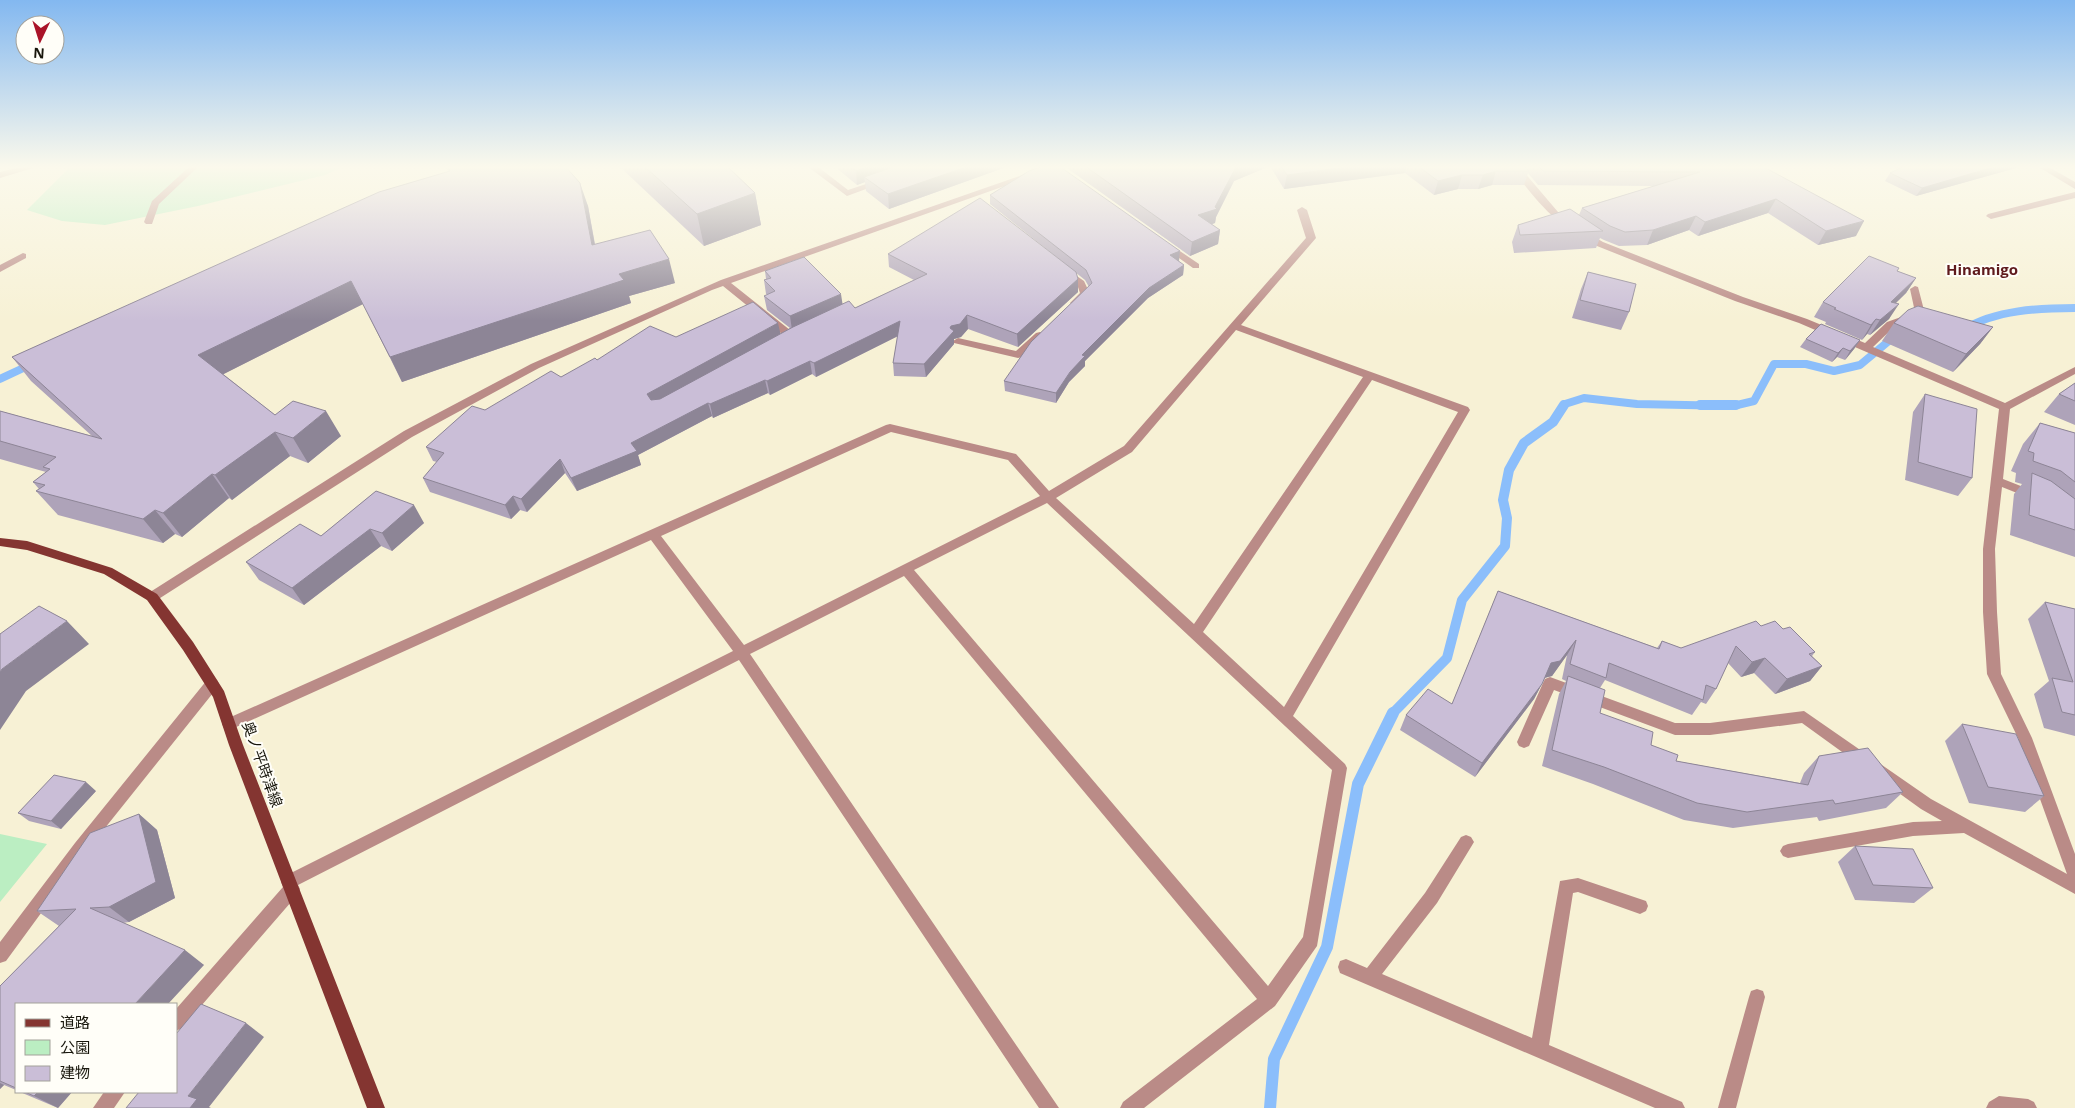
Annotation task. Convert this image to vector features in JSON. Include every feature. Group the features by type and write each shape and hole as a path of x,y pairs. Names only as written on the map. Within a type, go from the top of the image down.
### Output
{"main road":[{"name":"奥ノ平時津線","path":"0,542 27,546 108,571 152,597 212,684 219,695 290,886 376,1108"}],"street":[{"path":"149,222 150,218"},
{"path":"152,597 408,434 535,366 612,330 724,282 918,218"},
{"path":"178,1020 290,886 1048,496 1128,449 1311,238 1304,218"},
{"path":"1561,218 1600,244 1739,299 1804,321 2005,407"},
{"path":"1157,238 1196,266"},
{"path":"0,268 23,256"},
{"path":"1059,266 1081,283 1085,294 1070,308"},
{"path":"724,282 791,336"},
{"path":"1866,347 1891,324 1920,314 1915,289"},
{"path":"1234,326 1464,410 1285,717"},
{"path":"958,341 1018,355 1048,328"},
{"path":"2005,407 2075,370"},
{"path":"1195,633 1370,375"},
{"path":"2005,407 1990,549 1990,612 1994,674 2025,738 2075,875"},
{"path":"229,724 890,428 1012,457 1048,496 1340,768 1311,940 1269,1000 1129,1108"},
{"path":"1998,481 2038,497 2044,502"},
{"path":"652,533 742,653 1050,1108"},
{"path":"906,569 1269,1000"},
{"path":"1524,742 1550,683 1675,729 1710,729 1804,717 1926,804 2075,887"},
{"path":"0,955 80,848 212,684"},
{"path":"1788,851 1913,830 1967,826"},
{"path":"1370,977 1431,898 1466,842"},
{"path":"1539,1050 1566,886 1578,885 1640,906"},
{"path":"1346,967 1676,1108"},
{"path":"1727,1108 1757,997"},
{"path":"102,1108 115,1093"},
{"path":"1995,1108 1999,1105 2028,1108"}],"green space":[{"path":"52,218 141,218 105,225 62,221"},
{"path":"0,834 47,844 0,902"}],"building":[{"path":"322,218 587,218 592,245 650,230 669,259 619,274 624,280 390,357 351,281 198,355 275,415 293,401 326,411 293,438 275,432 215,475 212,474 163,513 155,510 143,519 36,491 45,485 33,482 50,469 43,467 56,457 0,441 0,411 102,439 12,357"},
{"path":"948,218 1006,218 1076,272 1078,279 1017,334 967,315 960,324 951,326 950,328 954,331 924,364 893,363 900,321 814,363 810,361 767,381 765,380 710,404 708,403 631,443 637,451 571,478 560,459 521,499 513,496 505,505 423,478 444,453 426,447 472,406 485,410 551,371 561,377 595,358 597,360 650,326 676,337 753,302 778,323 647,394 651,400 660,399 793,327 849,301 855,308 927,274 888,254"},
{"path":"1019,218 1133,218 1180,251 1170,255 1184,265 1149,288 1082,355 1085,356 1070,372 1056,393 1004,381 1031,342 1092,283 1086,270"},
{"path":"1158,218 1202,218 1220,230 1192,242"},
{"path":"1542,218 1583,218 1603,231 1520,235 1518,225"},
{"path":"1597,218 1691,218 1653,230 1625,232"},
{"path":"1699,218 1718,218 1705,222"},
{"path":"1805,218 1858,218 1864,221 1826,231"},
{"path":"1869,256 1899,268 1897,271 1916,278 1891,302 1899,304 1880,320 1876,319 1871,325 1834,309 1836,308 1823,302"},
{"path":"804,257 841,294 790,316 764,296 775,291 764,280 771,278 765,271"},
{"path":"1588,272 1636,284 1629,312 1580,300"},
{"path":"1918,306 1993,327 1966,354 1894,323 1908,310"},
{"path":"1821,324 1860,340 1850,351 1843,348 1838,353 1806,339"},
{"path":"2075,383 2075,401 2059,394"},
{"path":"1925,394 1977,409 1972,478 1918,462"},
{"path":"2040,423 2075,433 2075,482 2061,471 2033,461 2034,453 2028,451"},
{"path":"2032,473 2051,481 2075,499 2075,530 2029,515"},
{"path":"376,491 414,505 382,533 370,529 292,588 246,562 300,524 321,536"},
{"path":"1498,591 1659,649 1662,641 1681,648 1756,621 1761,626 1775,621 1783,629 1790,627 1815,652 1809,654 1822,666 1787,679 1765,658 1752,662 1736,646 1716,689 1706,685 1703,700 1609,663 1606,678 1570,664 1576,640 1560,661 1551,663 1542,684 1482,763 1406,715 1428,689 1452,704"},
{"path":"2045,602 2075,609 2075,715 2062,712 2052,678 2073,682"},
{"path":"39,606 67,621 0,672 0,634"},
{"path":"1568,676 1605,690 1600,713 1653,732 1651,745 1678,755 1676,761 1808,785 1819,756 1868,748 1903,792 1835,804 1833,800 1747,812 1697,803 1604,767 1552,750"},
{"path":"1962,724 2016,734 2044,796 1988,787"},
{"path":"54,775 86,782 51,821 18,813"},
{"path":"139,814 156,882 109,907 90,908 185,950 136,1003 15,1003 15,1088 0,1081 0,986 76,909 37,911 90,833"},
{"path":"1855,846 1913,849 1933,888 1873,885"},
{"path":"201,1004 246,1023 188,1096 197,1099 190,1108 126,1108 138,1093 178,1093 178,1032"}],"waterway":[{"path":"1965,329 1990,318 2018,311 2075,308"},
{"path":"1563,407 1565,404 1584,398 1637,404 1733,406 1754,401 1774,364 1806,364 1834,371 1860,365 1896,335"},
{"path":"0,379 32,364"},
{"path":"1392,714 1447,658 1462,600 1505,546 1507,518 1503,500 1509,470 1524,443 1553,422 1564,405"},
{"path":"1700,405 1736,405"},
{"path":"1270,1108 1274,1059 1327,947 1358,784 1393,713"}],"district":[{"name":"Hinamigo","path":"1982,269"}]}
